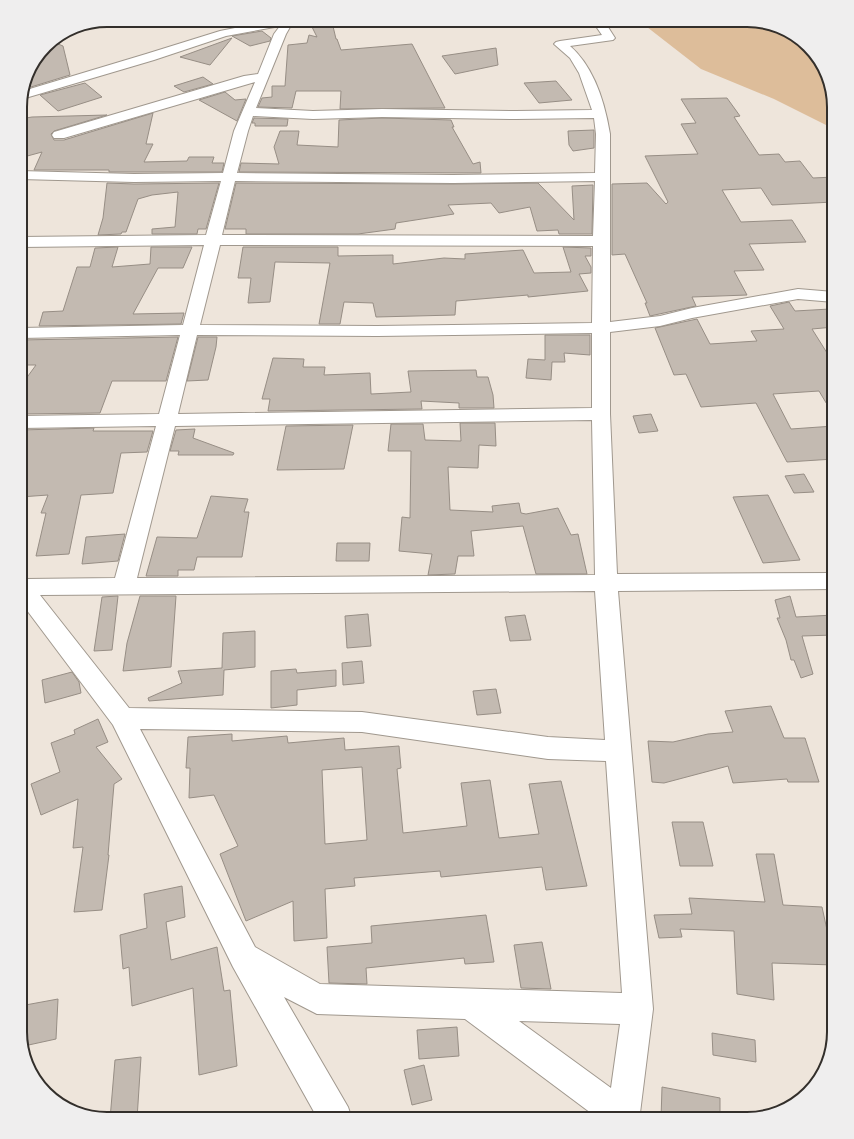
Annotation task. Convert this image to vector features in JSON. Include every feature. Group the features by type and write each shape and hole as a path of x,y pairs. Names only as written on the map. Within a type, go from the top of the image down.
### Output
{"street":[{"path":"29,93 150,57 224,33 256,27"},
{"path":"124,586 241,131 280,34 284,27"},
{"path":"602,27 609,38 560,44 574,56 585,74 600,114 603,134 601,241 601,414 606,583 638,1010 625,1112"},
{"path":"59,135 248,79 263,77"},
{"path":"249,112 313,115 382,114 516,116 600,114"},
{"path":"27,175 134,178 602,178"},
{"path":"27,242 213,240 601,241"},
{"path":"27,334 190,330 377,331 602,328 660,321 692,313 798,294 827,296"},
{"path":"27,422 601,414"},
{"path":"27,586 827,581"},
{"path":"27,594 122,718 244,957 332,1112"},
{"path":"122,718 362,722 548,748 618,751"},
{"path":"244,957 317,999 469,1003 638,1010"},
{"path":"469,1003 616,1112"}],"shaded area":[{"path":"647,27 752,27 778,33 791,40 807,54 821,76 826,97 827,126 774,99 701,69"}],"building":[{"path":"312,27 333,27 341,50 412,44 445,108 340,109 341,91 296,91 292,108 258,107 262,98 272,97 272,86 285,86 288,45 307,43 309,35 317,37"},
{"path":"262,31 271,38 270,41 250,46 232,36"},
{"path":"232,38 210,65 180,57"},
{"path":"58,44 63,46 70,75 31,87 31,81 35,72 50,50"},
{"path":"496,48 498,65 455,74 442,56"},
{"path":"203,77 213,84 184,92 174,86"},
{"path":"556,81 572,100 539,103 524,83"},
{"path":"85,83 102,97 58,111 40,95"},
{"path":"225,92 235,100 246,99 237,121 199,100"},
{"path":"727,98 740,116 734,117 759,155 779,154 785,162 800,161 813,178 827,177 827,202 772,205 761,188 722,190 741,222 792,220 806,242 749,244 764,270 734,271 747,295 692,297 696,306 650,316 645,303 647,303 625,254 612,255 612,184 647,183 666,204 668,202 645,156 698,154 681,124 696,123 681,99"},
{"path":"153,113 146,144 153,144 144,162 187,161 189,157 214,157 212,163 224,163 222,172 109,172 109,170 34,170 42,152 27,156 27,118 107,115 54,131 51,134 54,140 64,140"},
{"path":"254,118 288,119 287,126 255,126 255,123 252,123"},
{"path":"382,118 451,120 454,127 452,127 473,164 480,162 481,173 239,172 241,163 279,164 274,147 280,131 299,131 297,145 338,147 339,120"},
{"path":"594,130 594,148 573,151 569,145 568,131"},
{"path":"107,183 219,183 206,229 198,229 197,234 152,234 152,229 175,227 178,192 152,195 138,199 126,232 122,232 121,234 98,235 103,218"},
{"path":"236,183 538,183 574,220 572,186 593,185 592,234 559,234 558,230 537,231 530,207 499,213 491,203 448,205 454,214 396,223 395,229 358,234 246,234 246,229 225,229"},
{"path":"118,247 112,267 150,264 151,247 192,247 183,268 158,268 133,314 184,313 181,324 39,326 43,312 63,311 77,267 90,267 95,248"},
{"path":"243,247 338,247 338,256 393,255 393,264 444,258 465,259 465,254 523,250 534,273 571,272 563,247 591,248 591,256 585,256 591,267 591,273 579,274 588,291 528,297 528,295 456,301 455,315 376,317 373,303 344,302 340,324 319,324 330,263 275,262 270,302 248,303 251,278 238,278"},
{"path":"789,302 795,311 827,309 827,328 812,329 827,353 827,404 819,391 773,394 791,429 827,426 827,459 787,462 756,403 701,407 686,374 674,375 655,328 697,319 710,344 757,341 751,331 784,329 770,306"},
{"path":"545,335 590,335 590,355 564,353 565,362 552,362 551,380 526,378 528,359 545,360"},
{"path":"178,337 166,381 112,381 100,413 27,414 27,377 36,365 27,365 27,340"},
{"path":"198,337 217,337 208,380 187,381"},
{"path":"273,358 304,359 303,367 325,367 324,375 370,373 371,394 411,392 408,371 476,370 477,377 488,377 493,395 494,408 459,408 459,403 421,401 422,409 268,411 270,399 262,399"},
{"path":"651,414 658,431 639,433 633,416"},
{"path":"460,423 495,423 496,446 479,445 478,468 448,467 450,510 493,512 492,506 519,503 521,513 526,514 558,508 571,535 578,534 587,574 536,574 523,526 471,531 474,556 458,556 455,574 428,575 432,554 399,551 402,517 410,518 411,451 388,451 391,424 423,424 425,440 461,441"},
{"path":"353,425 344,469 277,470 286,426"},
{"path":"94,428 93,431 153,431 147,452 121,453 113,493 81,495 69,554 36,556 46,513 41,513 48,495 27,496 27,430"},
{"path":"195,429 193,438 234,453 233,455 178,455 179,451 170,451 176,430"},
{"path":"804,474 814,492 794,493 785,476"},
{"path":"768,495 800,560 763,563 733,497"},
{"path":"211,496 248,499 244,512 249,512 242,557 197,557 194,570 178,570 178,576 146,576 157,537 197,538"},
{"path":"125,534 118,561 82,564 86,537"},
{"path":"337,543 370,543 369,561 336,561"},
{"path":"118,596 112,650 94,651 102,597"},
{"path":"140,596 176,596 171,667 123,671 127,643"},
{"path":"790,596 796,617 827,615 827,635 802,636 813,674 801,678 794,660 791,660 786,640 777,618 780,618 775,600"},
{"path":"368,614 371,646 347,648 345,616"},
{"path":"525,615 531,640 510,641 505,617"},
{"path":"255,631 255,667 224,670 223,695 149,701 148,698 182,683 178,671 222,668 223,633"},
{"path":"362,661 364,683 343,685 342,663"},
{"path":"296,669 297,673 336,670 336,686 297,690 297,705 271,708 271,671"},
{"path":"72,672 79,682 81,693 45,703 42,680"},
{"path":"496,689 501,713 477,715 473,691"},
{"path":"771,706 784,738 805,738 819,782 788,782 787,779 733,783 728,766 664,783 652,782 648,741 673,742 708,734 733,732 725,711"},
{"path":"98,719 108,742 96,747 122,779 114,784 109,855 102,910 74,912 83,847 73,848 78,799 41,815 31,784 60,772 51,743 75,734 74,730"},
{"path":"232,734 232,741 287,736 288,743 344,738 345,750 399,746 401,768 397,769 403,833 467,826 461,783 490,780 499,838 539,834 529,784 561,781 587,886 546,890 542,867 441,877 440,871 354,878 355,886 325,889 327,938 294,941 293,901 246,921 220,854 238,846 214,795 189,798 190,768 186,768 188,737","holes":["362,767 367,840 325,844 322,770"]},
{"path":"672,822 703,822 713,866 680,866"},
{"path":"756,854 774,854 783,905 822,907 827,930 827,965 772,963 774,1000 737,994 734,931 680,929 682,937 659,938 654,915 692,914 689,898 765,902"},
{"path":"182,886 185,917 166,922 171,960 217,947 224,991 230,990 237,1066 199,1075 193,988 132,1006 129,967 123,969 120,935 147,928 144,894"},
{"path":"486,915 494,962 465,964 464,958 366,968 367,984 329,983 327,947 372,943 371,926"},
{"path":"542,942 551,989 521,988 514,945"},
{"path":"58,999 56,1039 29,1045 27,1005"},
{"path":"457,1027 459,1056 419,1059 417,1030"},
{"path":"712,1033 755,1040 756,1062 713,1055"},
{"path":"141,1057 137,1112 111,1112 115,1060"},
{"path":"424,1065 432,1100 412,1105 404,1070"},
{"path":"662,1087 720,1098 720,1112 661,1112"}]}
